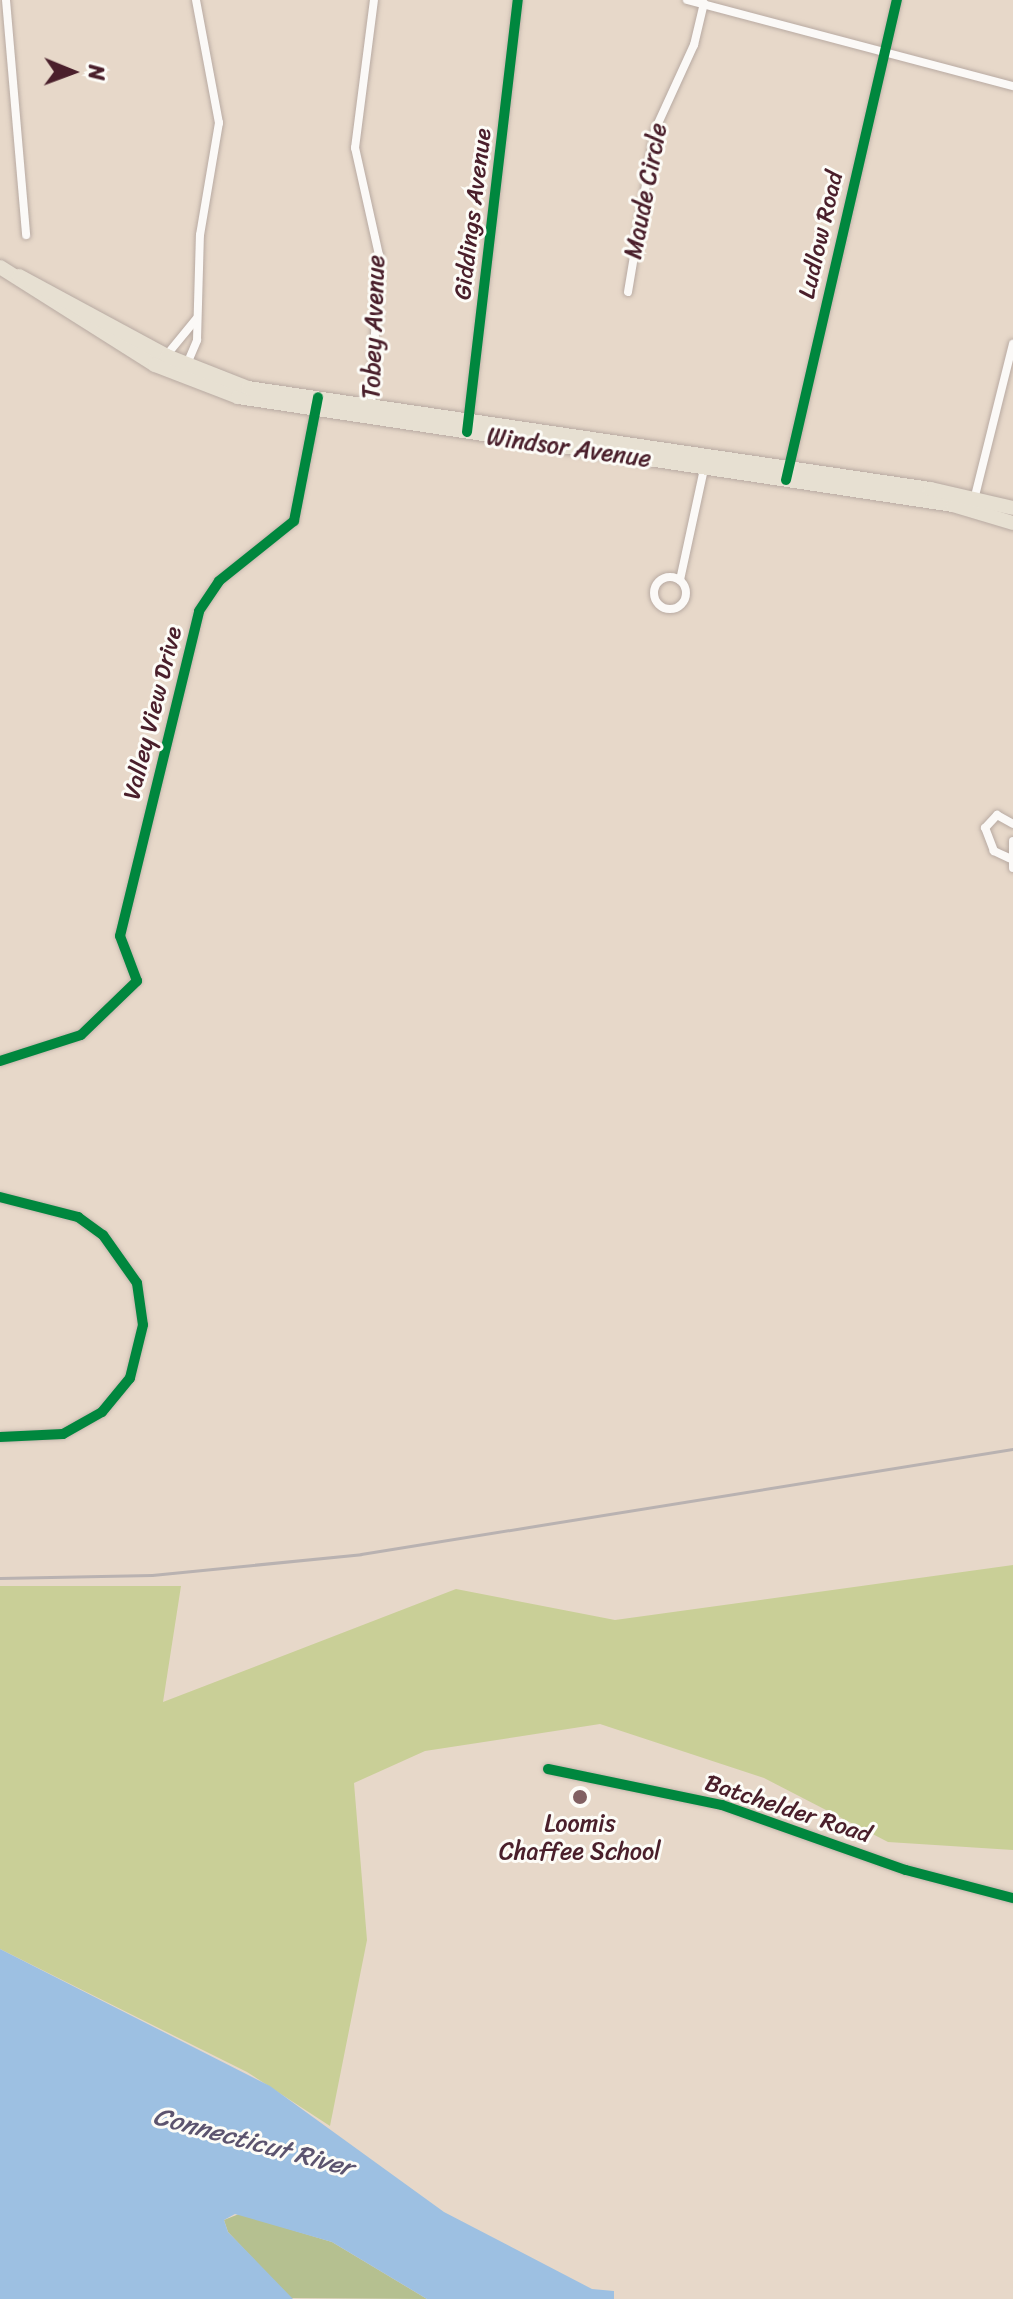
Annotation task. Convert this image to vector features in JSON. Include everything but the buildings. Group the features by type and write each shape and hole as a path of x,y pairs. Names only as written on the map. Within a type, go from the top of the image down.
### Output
{"main road":[{"name":"Windsor Avenue","path":"5,270 161,360 238,397 317,403 1013,508"},
{"name":"Windsor Avenue","path":"973,502 1013,523"}],"street":[{"path":"6,0 26,235"},
{"path":"182,370 197,340 200,235 219,123 196,0"},
{"name":"Tobey Avenue","path":"371,412 379,255 355,148 374,0"},
{"name":"Giddings Avenue","path":"467,426 518,0"},
{"path":"687,0 1013,86"},
{"name":"Ludlow Road","path":"787,474 897,0"},
{"name":"Maude Circle","path":"628,292 655,130 694,45 704,3"},
{"path":"161,360 197,318"},
{"path":"973,502 1013,344"},
{"name":"Valley View Drive","path":"0,1061 81,1035 137,981 120,936 199,611 219,581 294,521 317,403"},
{"path":"680,580 666,577 655,586 663,608 685,599 680,580 706,462"},
{"path":"1009,858 994,851 985,828 997,815 1013,824"},
{"path":"1013,841 1009,858 1013,868"},
{"path":"0,1197 78,1217 103,1235 137,1283 143,1325 130,1378 102,1412 63,1434 0,1437"},
{"name":"Batchelder Road","path":"548,1769 746,1812 906,1870 1013,1898"}],"green space":[{"path":"1013,1565 1013,1850 888,1842 764,1778 600,1724 425,1751 354,1783 367,1940 330,2126 247,2072 0,1949 0,1586 181,1586 163,1702 456,1589 615,1620"},
{"path":"239,2214 332,2242 427,2299 290,2298 228,2232 224,2220"}],"water":[{"name":"Connecticut River","path":"0,1949 270,2086 444,2212 592,2289 614,2291 614,2299 427,2299 332,2242 235,2214 224,2220 228,2232 293,2299 0,2299"}],"railway":[{"path":"0,1578 152,1575 361,1554 1013,1449"}],"cycle path":[{"path":"467,432 518,0"},
{"path":"786,480 897,0"},
{"path":"0,1061 81,1035 137,981 120,936 199,611 219,581 294,521 318,397"},
{"path":"0,1197 78,1217 103,1235 137,1283 143,1325 130,1378 102,1412 63,1434 0,1437"},
{"path":"548,1769 722,1805 906,1870 1013,1898"}],"place":[{"name":"Loomis Chaffee School","path":"580,1797"}]}
